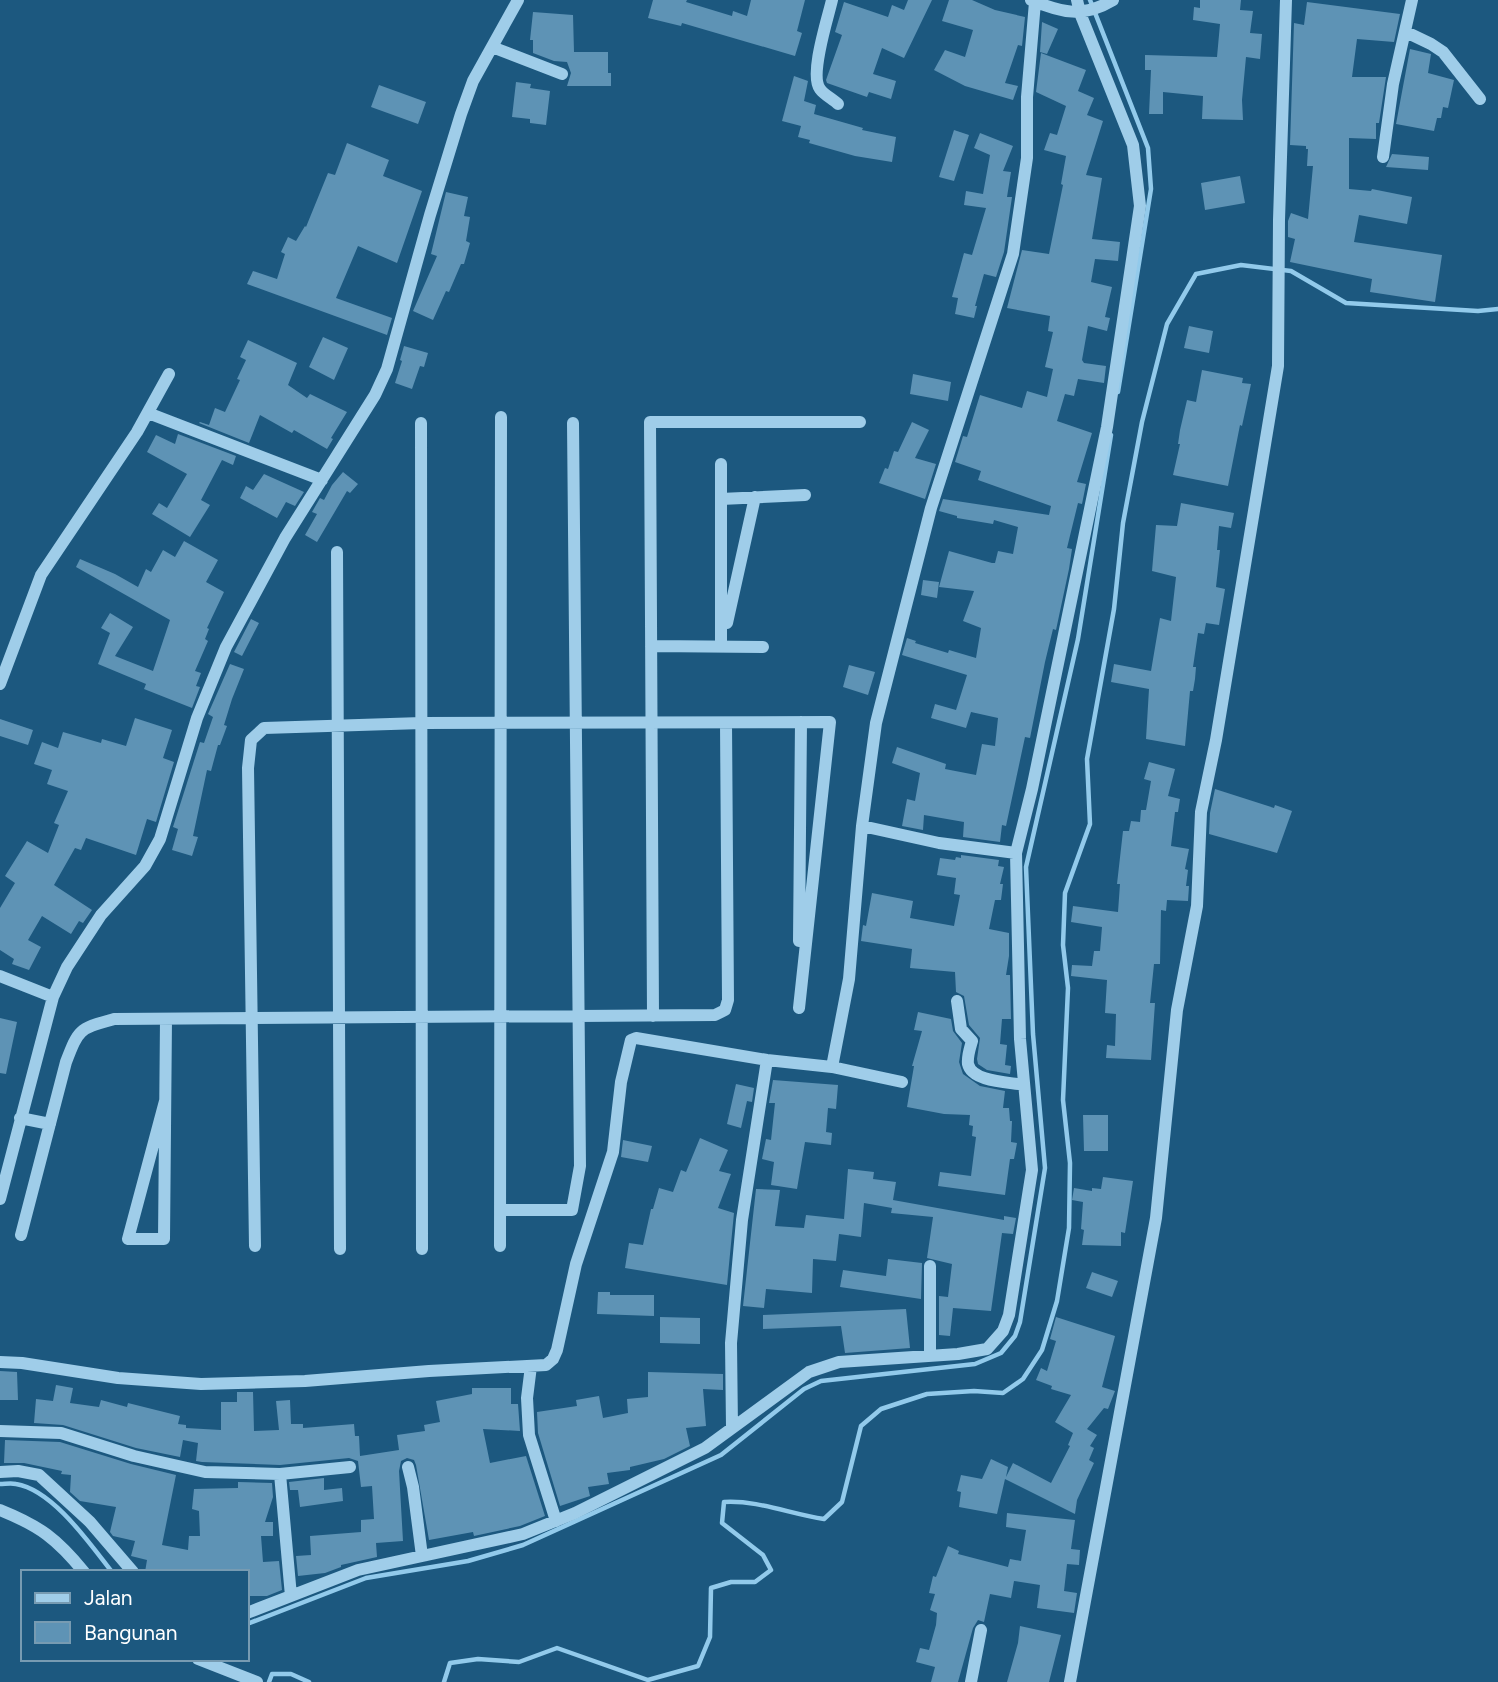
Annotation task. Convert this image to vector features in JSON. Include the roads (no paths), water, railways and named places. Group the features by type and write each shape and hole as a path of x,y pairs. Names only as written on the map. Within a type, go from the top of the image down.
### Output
{"street":[{"path":"0,1199 53,997 67,967 101,915 145,866 160,839 197,718 226,646 285,538 375,395 387,369 430,215 473,81 519,0"},
{"path":"832,0 818,62 817,79 820,89 838,104"},
{"path":"1070,1682 1156,1218 1177,1010 1197,906 1201,811 1216,740 1278,366 1279,219 1286,0"},
{"path":"1383,157 1393,83 1412,0"},
{"path":"832,1067 849,979 862,826 876,723 931,508 1013,254 1027,158 1027,97 1033,1 1064,11 1111,1"},
{"path":"248,1613 358,1570 523,1534 556,1521 705,1448 809,1372 839,1362 958,1354 987,1349 1003,1331 1009,1314 1032,1170 1020,1039 1016,853 1032,789 1107,427 1140,206 1133,145 1081,8"},
{"path":"1406,32 1443,52 1480,99"},
{"path":"492,47 562,74"},
{"path":"0,684 41,575 137,432 169,374"},
{"path":"148,412 322,480"},
{"path":"500,1247 501,416"},
{"path":"653,1016 650,422 860,422"},
{"path":"421,423 422,1250"},
{"path":"500,1210 572,1210 580,1166 573,423"},
{"path":"721,464 721,647"},
{"path":"721,499 805,495"},
{"path":"721,647 755,497"},
{"path":"337,552 340,1249"},
{"path":"651,646 763,647"},
{"path":"255,1246 249,746 257,733 264,728 422,723 726,723 801,722 830,722 799,1008 801,722"},
{"path":"21,1236 66,1062 76,1035 90,1026 114,1020 715,1015 725,1010 728,1000 726,723"},
{"path":"862,826 939,843 1016,853"},
{"path":"0,976 53,997"},
{"path":"957,1001 961,1029 972,1041 968,1059 972,1072 979,1076 1024,1085"},
{"path":"165,1101 128,1239 164,1239 166,1019"},
{"path":"0,1362 118,1378 201,1384 305,1381 546,1365 557,1350 576,1264 613,1152 621,1082 631,1040 636,1038 767,1060 832,1067 902,1082"},
{"path":"732,1428 731,1343 742,1220 767,1060"},
{"path":"20,1118 50,1124"},
{"path":"930,1266 930,1356"},
{"path":"531,1366 527,1398 529,1435 556,1521"},
{"path":"0,1431 61,1433 134,1456 205,1472 280,1474 351,1467"},
{"path":"408,1467 422,1556"},
{"path":"0,1472 18,1471 39,1475 90,1522 131,1570"},
{"path":"280,1474 291,1596"},
{"path":"0,1510 42,1529 66,1550 82,1570"},
{"path":"971,1682 981,1630"},
{"path":"203,1661 257,1682"}],"waterway":[{"path":"1090,0 1148,148 1151,189 1118,392"},
{"path":"444,1682 450,1663 478,1659 519,1662 557,1648 648,1680 698,1666 710,1637 711,1588 731,1582 755,1582 771,1570 763,1555 722,1523 724,1502 762,1505 824,1519 842,1502 861,1426 881,1409 927,1394 974,1391 1003,1393 1023,1379 1042,1350 1057,1301 1069,1228 1070,1163 1063,1100 1068,988 1063,945 1065,893 1090,824 1087,759 1114,609 1123,523 1142,422 1167,324 1196,274 1241,265 1291,271 1346,303 1478,311 1498,309"},
{"path":"248,1624 366,1578 468,1561 523,1545 721,1455 804,1389 821,1381 975,1364 1001,1353 1015,1336 1020,1322 1045,1168 1033,1034 1026,867 1078,639 1111,435"},
{"path":"0,1484 16,1484 44,1496 82,1533 110,1570"},
{"path":"269,1682 272,1674 291,1674 309,1682"}]}
